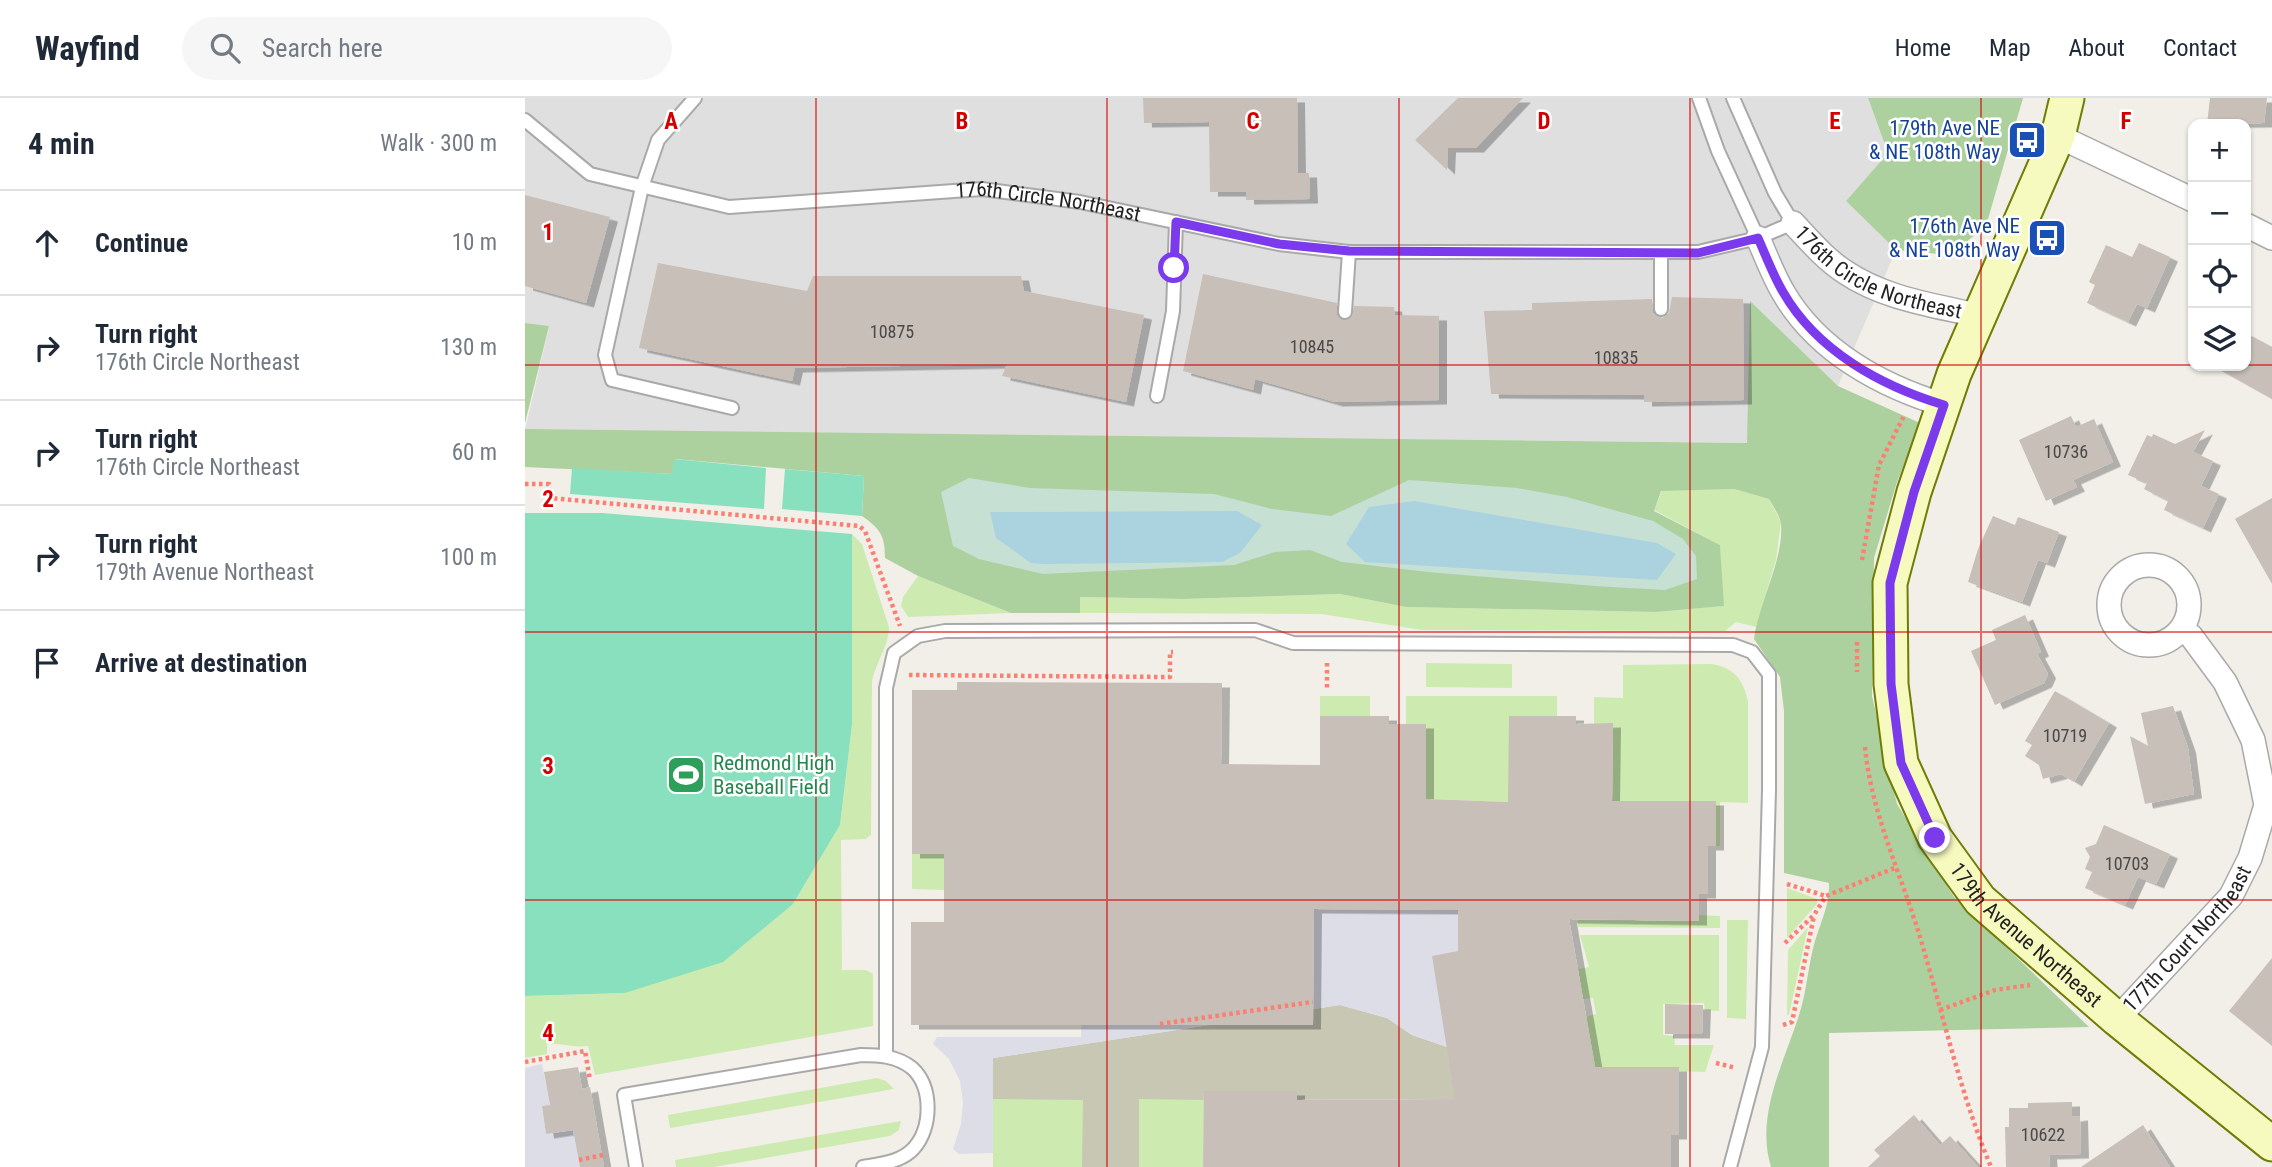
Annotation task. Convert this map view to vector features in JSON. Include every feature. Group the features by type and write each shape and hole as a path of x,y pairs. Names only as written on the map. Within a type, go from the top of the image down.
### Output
{"street":[{"name":"179th Avenue Northeast","path":"2067,98 2058,136 1944,405 1914,492 1890,583 1891,684 1901,763 1935,838 1980,900 2117,1019 2272,1144"},
{"path":"2058,136 2188,198"},
{"name":"176th Circle Northeast","path":"1793,223 1826,257 1868,286 1894,296 1980,316"},
{"path":"2251,228 2272,238"},
{"path":"1758,238 1783,292 1832,348 1884,383 1944,405"},
{"name":"177th Court Northeast","path":"2117,1019 2231,896 2269,806 2253,740 2225,682 2191,636 2182,629"}],"lane":[{"path":"695,98 658,140 642,187 605,355 612,380 732,408"},
{"path":"1699,98 1718,150 1758,238"},
{"name":"176th Circle Northeast","path":"525,120 590,174 729,207 982,189 1080,202 1279,244 1349,251 1698,253 1758,238 1793,223 1775,194 1733,98"},
{"path":"1157,396 1173,312 1176,222"},
{"path":"1345,313 1349,251"},
{"path":"1661,253 1661,309"},
{"path":"885,1055 886,688 894,653 918,636 946,631 1255,630 1293,643 1733,645 1752,652 1769,674 1762,1047 1730,1167"},
{"path":"636,1167 624,1095 860,1055 885,1055 913,1069 929,1100 925,1126 914,1149 890,1162 863,1167"}],"path":[{"path":"525,484 549,484 550,498 859,526 865,531 906,645"},
{"path":"906,687 909,675 1170,677 1170,652 1184,652"},
{"path":"1327,662 1327,690"},
{"path":"1765,951 1785,944 1814,915 1826,896 1897,867"},
{"path":"1767,878 1826,896"},
{"path":"1781,1026 1792,1023 1814,915"},
{"path":"1940,1010 1995,990 2045,984 2057,967"},
{"path":"1160,1024 1313,1002"},
{"path":"525,1062 585,1051 590,1080"},
{"path":"1716,1063 1739,1069"},
{"path":"579,1160 603,1155"}],"shaded area":[{"path":"525,98 1868,98 1888,153 1846,201 1896,250 1838,386 1750,302 1748,443 525,430 549,327 525,323"},
{"path":"969,478 1030,488 1214,494 1272,509 1331,516 1409,480 1517,488 1567,497 1653,521 1683,539 1696,556 1697,579 1665,590 1595,586 1342,562 1310,550 1275,552 1234,565 1043,574 979,559 953,546 941,492"},
{"path":"1314,909 1458,910 1458,951 1447,1047 1412,1035 1387,1018 1340,1005 1313,1009"},
{"path":"1084,943 1210,1025 993,1058 993,1153 959,1154 953,1149 961,1124 963,1102 960,1081 949,1059 933,1044 937,1037 1081,1037"},
{"path":"1340,1005 1387,1018 1412,1035 1447,1047 1457,1099 1282,1100 1204,1091 1203,1167 993,1167 993,1058"},
{"path":"542,1064 550,1105 542,1107 546,1134 573,1130 580,1167 525,1167 525,1068"}],"green space":[{"path":"1868,98 2023,98 1986,226 1950,255 1896,250 1846,201 1888,153"},
{"path":"1750,301 1838,386 1920,423 1897,482 1874,558 1872,696 1897,804 1954,897 2089,1027 1829,1033 1829,1167 1771,1167 1767,1148 1773,1090 1802,1006 1829,891 1829,883 1784,873 1784,711 1780,677 1754,639 1781,537 1781,524 1769,499 1734,489 1661,491 1654,511 1720,545 1724,606 1656,612 1406,607 1340,594 1183,599 1080,597 1080,613 1011,613 918,576 885,558 880,533 862,516 864,476 675,459 673,474 525,467 525,429 1747,443"},
{"path":"525,323 549,326 525,423"},
{"path":"674,459 766,468 764,509 570,494 572,468 672,474"},
{"path":"785,469 864,476 862,516 782,509"},
{"path":"1734,489 1769,499 1781,522 1776,560 1756,627 1736,622 1725,631 1422,630 1321,614 1080,613 1079,597 1183,599 1340,594 1406,607 1656,612 1723,606 1720,545 1654,510 1662,490"},
{"name":"Redmond High Baseball Field","path":"525,513 602,513 852,534 852,725 840,825 793,904 723,962 625,993 525,996"},
{"path":"852,534 862,544 889,627 887,641 872,681 871,835 866,839 841,840 842,970 866,970 873,974 873,1026 595,1075 588,1046 547,1044 547,1054 525,1058 525,996 625,993 793,904 840,825 852,725"},
{"path":"918,576 1011,613 908,617 901,606 903,597"},
{"path":"1426,663 1512,664 1512,688 1426,687"},
{"path":"1712,664 1726,668 1736,676 1748,701 1748,803 1720,802 1720,846 1716,846 1716,801 1612,801 1613,724 1594,724 1594,697 1623,698 1623,665"},
{"path":"1320,696 1370,696 1370,716 1320,716"},
{"path":"1406,696 1557,696 1557,716 1508,802 1426,799 1426,724 1406,724"},
{"path":"912,854 945,854 944,890 912,889"},
{"path":"1787,888 1817,899 1817,904 1787,938"},
{"path":"1699,915 1720,916 1720,928 1578,927 1578,920 1699,921"},
{"path":"1727,920 1748,920 1746,1019 1727,1018"},
{"path":"1808,927 1789,1015 1787,1015 1788,950"},
{"path":"1580,935 1719,935 1719,1011 1705,1010 1704,1003 1663,1004 1663,1035 1674,1036 1675,1045 1714,1045 1705,1072 1558,1067 1589,1037 1586,1017 1596,1014 1593,998 1583,999 1578,969 1589,967"},
{"path":"877,1078 886,1081 894,1089 670,1128 668,1115"},
{"path":"993,1099 1083,1100 1082,1167 993,1167"},
{"path":"1139,1099 1204,1100 1203,1167 1139,1167"},
{"path":"901,1121 899,1130 890,1136 714,1167 676,1167 675,1160"}],"water":[{"path":"1414,501 1657,543 1676,554 1657,580 1365,562 1346,544 1369,507"},
{"path":"1237,511 1262,525 1240,553 1222,562 1044,564 1031,563 996,538 990,512"}],"building":[{"path":"1143,98 1297,98 1298,173 1309,173 1310,199 1246,200 1246,192 1210,192 1209,122 1144,123"},
{"path":"1458,98 1523,98 1476,148 1448,148 1447,170 1415,140"},
{"path":"2210,98 2267,98 2264,123 2251,123 2251,119 2208,119"},
{"path":"525,195 610,217 586,303 525,286"},
{"path":"2139,243 2170,257 2147,308 2137,304 2128,322 2087,303 2095,285 2089,282 2106,245 2132,257"},
{"path":"658,263 807,291 813,276 1021,276 1024,291 1144,315 1126,402 1002,376 1007,364 795,368 792,381 639,348"},
{"path":"1203,274 1337,303 1337,315 1344,321 1352,317 1354,306 1394,307 1395,315 1439,316 1439,400 1335,402 1255,379 1253,390 1183,371"},
{"path":"1672,297 1743,299 1744,400 1644,402 1644,395 1491,394 1484,311 1532,310 1532,303 1652,299 1653,313 1662,318 1669,313"},
{"path":"2251,336 2272,347 2272,399 2222,371 2251,371"},
{"path":"2071,416 2076,427 2094,419 2113,462 2073,480 2077,487 2046,501 2019,440"},
{"path":"2205,430 2193,452 2213,461 2201,486 2219,494 2203,528 2164,510 2168,501 2144,489 2147,483 2128,475 2147,435 2152,437 2153,434 2175,444"},
{"path":"2272,498 2272,584 2235,519"},
{"path":"1993,516 2015,525 2018,517 2059,532 2047,563 2038,560 2022,602 1968,582 1978,549"},
{"path":"2025,615 2041,652 2037,654 2048,674 2044,683 1995,705 1971,651 1996,640 1992,630"},
{"path":"957,682 1222,683 1221,764 1320,765 1320,716 1389,716 1389,724 1426,724 1426,799 1508,802 1509,716 1576,716 1576,724 1613,723 1612,801 1716,801 1716,846 1708,846 1708,894 1699,894 1699,921 1569,919 1595,1067 1679,1067 1679,1135 1671,1135 1671,1167 1203,1167 1204,1091 1297,1091 1297,1100 1455,1099 1432,956 1458,951 1458,910 1314,909 1313,1025 911,1025 911,922 944,922 944,854 912,854 912,690 957,690"},
{"path":"2055,691 2109,723 2074,782 2061,774 2043,779 2039,765 2025,756 2032,745 2025,741"},
{"path":"2173,706 2188,748 2194,794 2145,804 2130,736 2148,746 2141,713"},
{"path":"2104,825 2170,854 2156,884 2138,877 2125,905 2085,888 2092,872 2085,869 2090,857 2085,848 2096,844"},
{"path":"2272,958 2272,1046 2229,1011"},
{"path":"1665,1004 1703,1005 1702,1034 1665,1034"},
{"path":"578,1067 582,1089 590,1087 604,1167 580,1167 573,1130 546,1134 542,1106 550,1105 544,1072"},
{"path":"2072,1102 2072,1117 2080,1116 2081,1154 2049,1155 2050,1167 2006,1167 2005,1127 2009,1127 2009,1108 2028,1108 2028,1103"},
{"path":"1914,1115 1940,1145 1950,1136 1978,1167 1868,1167 1880,1156 1874,1150"},
{"path":"2143,1125 2170,1167 2081,1167"}],"place":[{"name":"179th Ave NE & NE 108th Way","path":"2027,140"},
{"name":"176th Ave NE & NE 108th Way","path":"2047,238"},
{"name":"Redmond High Baseball Field","path":"686,775"}],"route":[{"path":"1174,268 1176,222 1279,244 1349,251 1698,253 1758,238 1783,292 1798,313 1832,348 1884,383 1944,405 1914,492 1890,583 1891,684 1901,763 1935,838"}]}
